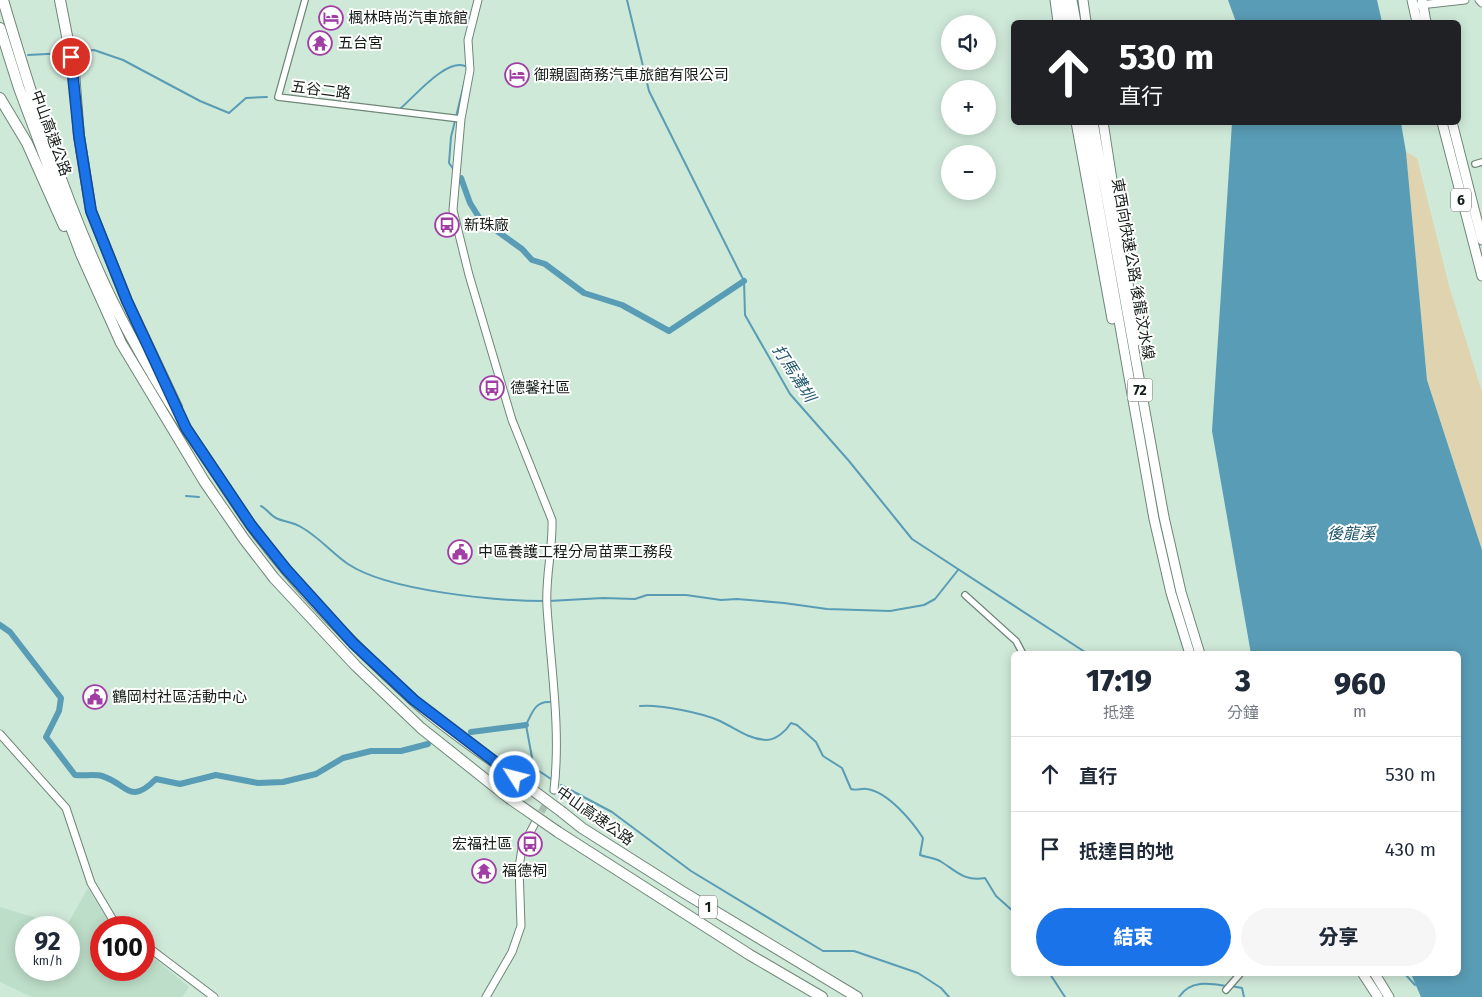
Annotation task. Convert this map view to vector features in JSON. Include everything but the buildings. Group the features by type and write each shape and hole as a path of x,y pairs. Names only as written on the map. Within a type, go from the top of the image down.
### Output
{"highway":[{"name":"中山高速公路","path":"2,0 50,152 102,279 133,341 168,402 257,532 353,643 414,700 582,828 675,888 857,997"},
{"path":"62,0 74,72 79,136 91,211 127,301 186,428"},
{"name":"中山高速公路","path":"0,28 19,88 81,254 121,343 204,481 262,562 356,666 408,716 468,767 558,832 733,944 822,997"},
{"path":"0,98 27,143 57,215 81,254"}],"main road":[{"path":"1054,0 1058,20"},
{"path":"1063,0 1067,20"},
{"path":"1072,0 1076,20"},
{"path":"1083,0 1086,20"},
{"path":"1417,20 1418,2"},
{"path":"1418,2 1425,20"},
{"path":"1077,125 1116,338 1127,371"},
{"name":"東西向快速公路 後龍汶水線","path":"1085,125 1127,371 1163,560 1189,651"},
{"name":"東西向快速公路 後龍汶水線","path":"1094,125 1140,389 1176,573 1199,651"},
{"path":"1104,125 1130,283 1140,364 1140,389"},
{"name":"6","path":"1443,125 1482,276"},
{"name":"6","path":"1453,125 1482,240"},
{"path":"1364,976 1378,997"},
{"path":"1376,976 1389,997"}],"street":[{"name":"五谷二路","path":"305,0 278,97 459,119"},
{"path":"478,0 468,40 470,70 459,119 453,210 469,276 515,428 552,520 553,537 547,601 557,732 554,790"},
{"path":"1418,2 1465,0"},
{"path":"965,595 1016,641 1021,651"},
{"path":"0,734 66,808 92,883 111,916"},
{"path":"486,997 512,952 521,926 519,867 522,848 535,823"},
{"path":"155,952 214,997"},
{"path":"1226,990 1238,976"}],"shaded area":[{"path":"1406,152 1417,158 1449,286 1482,392 1482,550 1427,380"},
{"path":"88,888 105,916 90,916 90,981 155,981 155,959 189,987 182,997 32,997 0,982 0,907 30,916 15,916 15,981 80,981 80,916 72,916"}],"water":[{"path":"1228,0 1377,0 1382,20 1235,20"},
{"name":"後龍溪","path":"1232,125 1401,125 1406,152 1427,380 1482,550 1482,997 1421,997 1412,976 1461,976 1461,651 1250,651 1212,431"}],"waterway":[{"name":"打馬溝圳","path":"627,0 649,91 744,281 745,315 790,394 849,461 912,539 1083,651"},
{"path":"74,52 94,50 123,60 200,101 229,113 246,98 267,97"},
{"path":"28,55 66,53"},
{"path":"401,108 441,72 459,65 467,67"},
{"path":"454,170 449,163 451,137 466,76"},
{"path":"461,178 470,203 480,219 522,249 532,260 545,264 584,293 622,305 669,331 744,281"},
{"path":"186,496 199,497"},
{"path":"261,506 276,518 295,524 308,531 348,564 389,581 443,593 524,601 545,601"},
{"path":"549,601 603,598 635,599 647,595 686,595 721,600 737,599 784,603 827,609 890,611 924,605 935,599 958,570"},
{"path":"0,625 10,632 61,698 59,711 46,737 75,775 102,776 129,791 140,791 156,779 180,784 216,775 258,783 283,782 316,774 343,758 371,751 401,751 428,744"},
{"path":"550,702 541,703 537,706 526,725 533,763 536,769 551,779"},
{"path":"640,706 669,708 703,715 720,721 747,735 766,740 780,734 791,723 797,725 816,742 823,756 842,768 851,789 875,791 899,808 923,838 920,855 940,861 965,877 985,878 996,896 1011,909"},
{"path":"471,732 526,725"},
{"path":"561,785 612,812 691,871 823,951 854,951 918,973 941,988 949,997"},
{"path":"1051,976 1065,997"},
{"name":"打馬溝圳","path":"1407,976 1415,985"},
{"path":"1179,997 1194,985 1213,984 1226,986"},
{"path":"1231,986 1242,988 1244,997"}],"tunnel":[{"path":"536,821 554,790"}],"place":[{"name":"楓林時尚汽車旅館","path":"331,18"},
{"name":"五台宮","path":"320,43"},
{"name":"御親園商務汽車旅館有限公司","path":"517,75"},
{"name":"新珠廠","path":"447,225"},
{"name":"德馨社區","path":"492,388"},
{"name":"中區養護工程分局苗栗工務段","path":"460,552"},
{"name":"鶴岡村社區活動中心","path":"95,697"},
{"name":"宏福社區","path":"530,844"},
{"name":"福德祠","path":"484,871"}],"route":[{"path":"71,57 79,136 91,211 102,243 127,301 161,370 186,428 251,525 286,569 353,643 414,700 453,732 515,777"}]}
